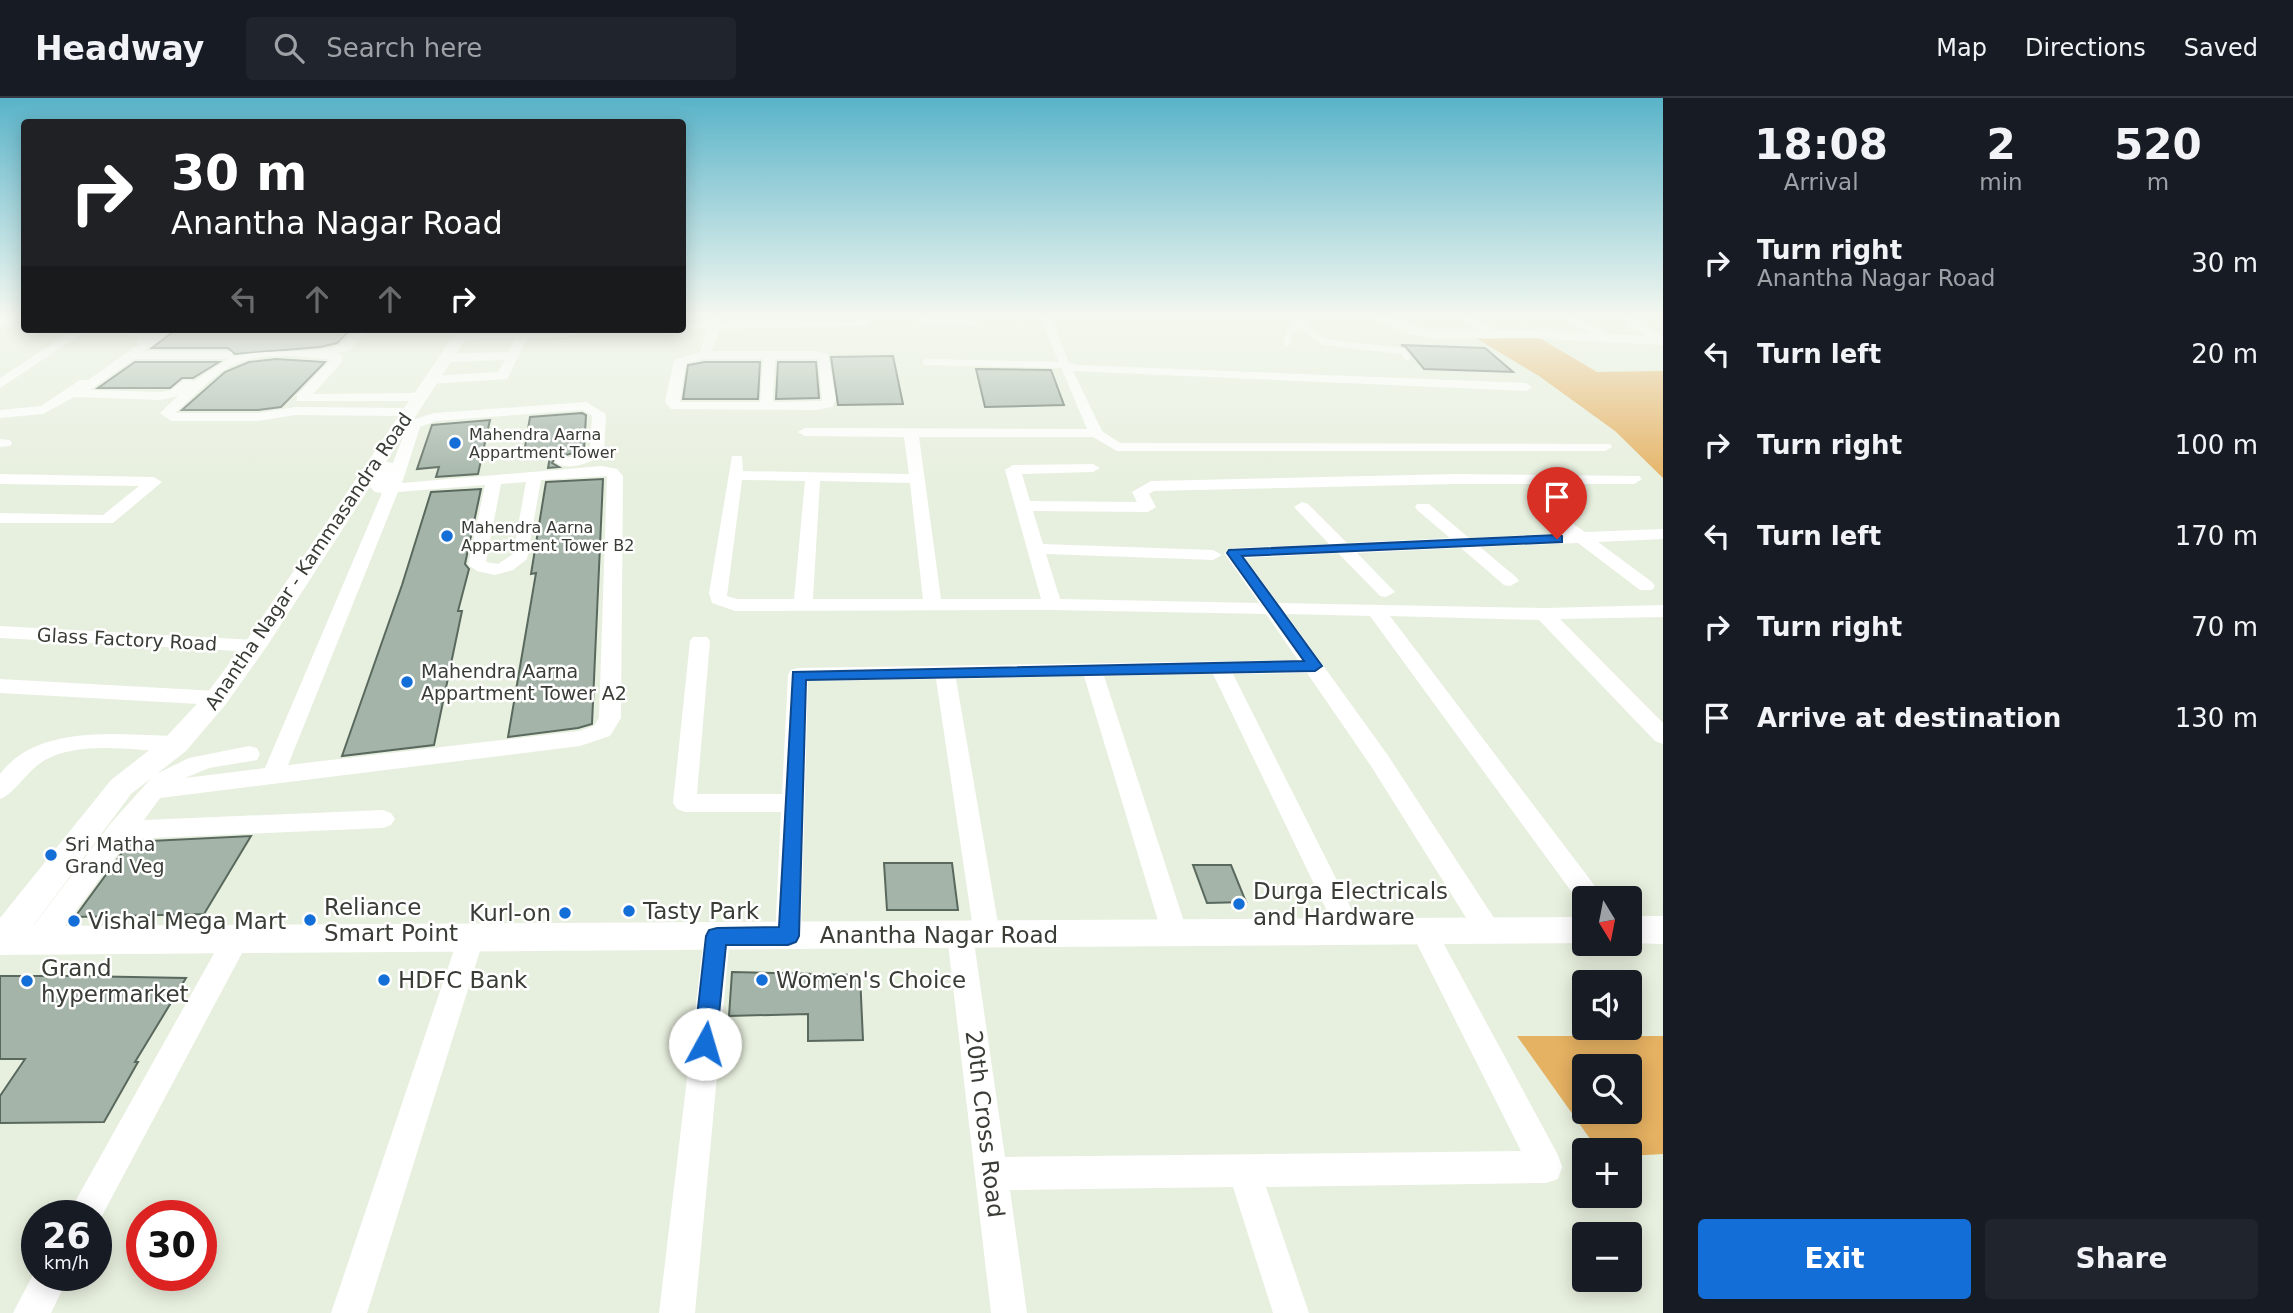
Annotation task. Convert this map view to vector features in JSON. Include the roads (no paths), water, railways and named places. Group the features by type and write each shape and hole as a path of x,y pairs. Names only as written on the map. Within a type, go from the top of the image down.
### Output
{"street":[{"path":"0,384 19,372"},
{"path":"0,414 35,414 46,411 102,372"},
{"path":"108,372 76,394 167,396 203,372"},
{"path":"217,372 167,413 171,417 258,417 420,396 496,378 506,372"},
{"path":"327,372 302,398 420,396"},
{"name":"Anantha Nagar - Kammasandra Road","path":"1,941 115,794 144,766 176,744 217,698 255,646 437,372"},
{"path":"678,372 672,402 676,406 827,404 829,400 826,372"},
{"path":"766,406 768,372"},
{"path":"1067,372 1096,433 1117,447 1605,447"},
{"path":"1140,372 1526,387"},
{"path":"274,775 392,489 414,424 421,420 586,406 599,414 597,452 592,456 581,460 443,472 429,475 414,486"},
{"path":"805,432 1096,433"},
{"path":"911,433 933,604"},
{"path":"115,794 580,738 602,731 610,718 615,476 612,472 380,489 378,487 387,465 375,464"},
{"path":"917,479 813,477 736,467 718,599 736,605 1052,604 1275,610 1381,602 1544,614 1663,611"},
{"path":"1052,604 1013,470 1093,468"},
{"path":"494,480 477,559 477,565 486,570 501,569 514,563 522,555 534,477"},
{"path":"803,605 813,477"},
{"path":"0,479 154,482 107,520 0,518"},
{"path":"1024,506 1148,507 1140,492 1151,486 1455,479 1634,480"},
{"path":"1534,502 1646,586"},
{"path":"1302,507 1343,549 1582,886"},
{"path":"1423,507 1510,581"},
{"path":"1489,932 1315,666 1233,553 1663,534"},
{"path":"1036,549 1213,555"},
{"path":"1544,614 1663,736"},
{"name":"Glass Factory Road","path":"0,632 255,646"},
{"path":"700,641 685,803 793,803"},
{"path":"788,936 798,675 1315,666"},
{"path":"1220,667 1350,932"},
{"path":"1092,670 1175,934"},
{"name":"20th Cross Road","path":"945,673 974,935 991,1174 1009,1313"},
{"path":"0,686 217,698"},
{"path":"0,790 21,765 50,748 71,743 176,744"},
{"path":"38,941 162,778 181,767 250,754"},
{"path":"120,830 383,819"},
{"path":"1642,930 1663,930"},
{"name":"Anantha Nagar Road","path":"1,941 1572,931"},
{"path":"991,1174 1546,1167 1424,932"},
{"path":"677,1313 717,936"},
{"path":"349,1313 471,938"},
{"path":"93,1200 236,940"},
{"path":"1245,1172 1291,1313"},
{"path":"31,1313 43,1291"}],"place":[{"name":"Mahendra Aarna Appartment Tower","path":"455,443"},
{"name":"Mahendra Aarna Appartment Tower B2","path":"447,536"},
{"name":"Mahendra Aarna Appartment Tower A2","path":"407,682"},
{"name":"Sri Matha Grand Veg","path":"51,855"},
{"name":"Durga Electricals and Hardware","path":"1239,904"},
{"name":"Tasty Park","path":"629,911"},
{"name":"Kurl-on","path":"565,913"},
{"name":"Reliance Smart Point","path":"310,920"},
{"name":"Vishal Mega Mart","path":"74,921"},
{"name":"HDFC Bank","path":"384,980"},
{"name":"Women's Choice","path":"762,980"},
{"name":"Grand hypermarket","path":"27,981"}]}
